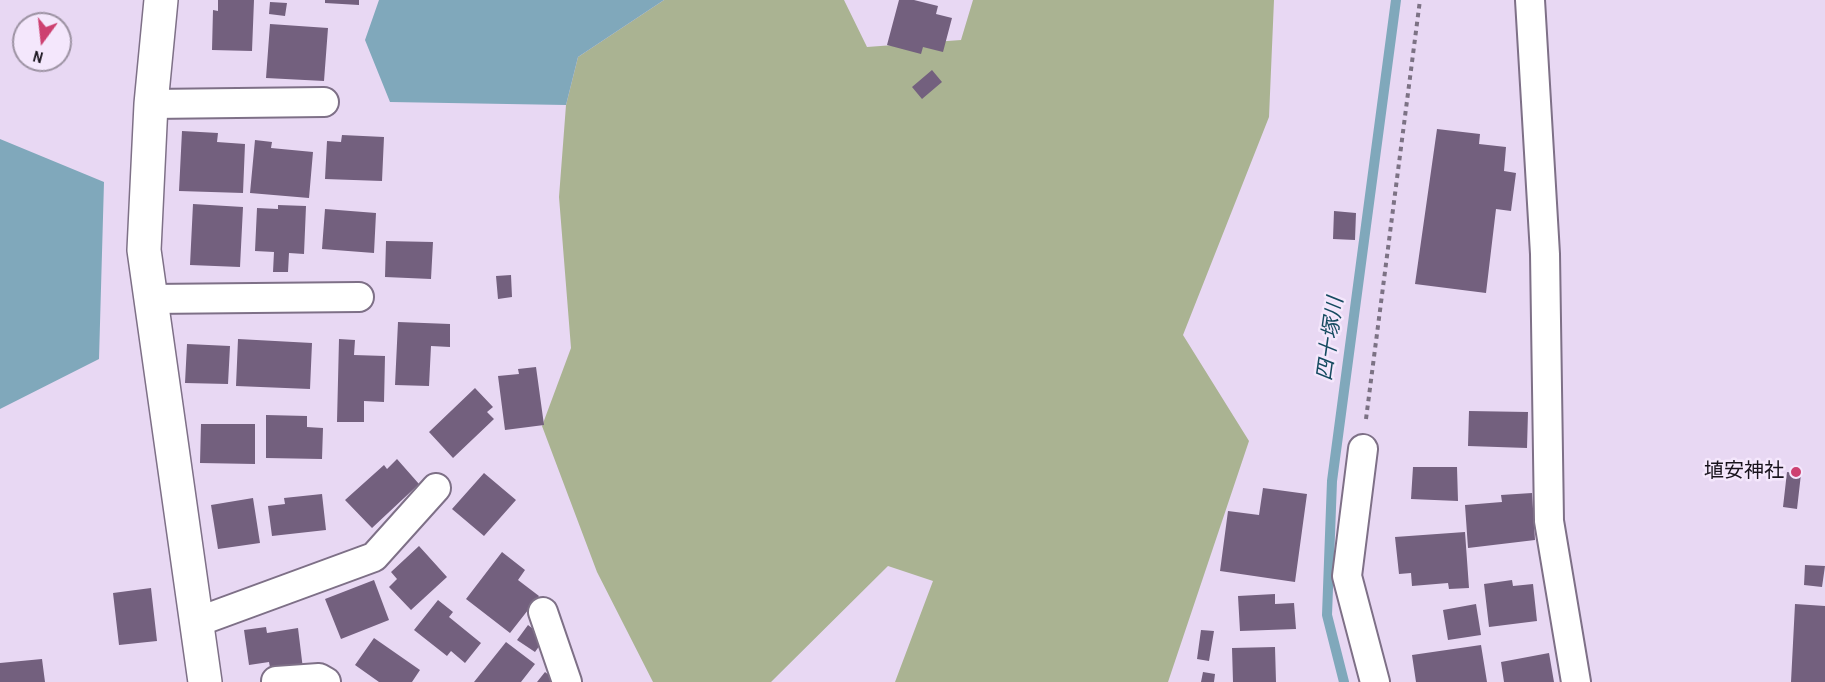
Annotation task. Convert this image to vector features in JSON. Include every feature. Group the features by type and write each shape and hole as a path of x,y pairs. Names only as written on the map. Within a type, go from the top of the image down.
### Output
{"street":[{"path":"160,0 151,104 144,250 205,682"},
{"path":"1530,0 1545,254 1549,521 1576,682"},
{"path":"151,104 324,102"},
{"path":"150,299 359,297"},
{"path":"1363,449 1347,576 1375,682"},
{"path":"197,622 374,557 436,488"},
{"path":"543,612 567,682"},
{"path":"276,681 319,678 326,682"}],"path":[{"path":"1363,449 1420,0"}],"green space":[{"path":"664,0 844,0 867,47 961,40 973,0 1274,0 1269,117 1183,335 1249,441 1168,682 895,682 933,581 888,566 771,682 653,682 597,572 542,426 571,348 559,197 566,105 578,57"}],"water":[{"path":"379,0 664,0 578,57 566,105 390,102 365,40"},
{"path":"0,139 104,182 99,359 0,409"}],"building":[{"path":"218,0 254,0 252,51 212,50 213,10 218,11"},
{"path":"325,0 359,0 359,5 325,3"},
{"path":"899,0 914,0 938,6 936,14 952,18 943,52 923,47 921,54 887,45"},
{"path":"270,2 287,3 285,16 269,14"},
{"path":"270,24 328,28 324,81 266,78"},
{"path":"932,70 942,82 922,99 912,87"},
{"path":"1437,129 1480,134 1479,144 1506,147 1504,171 1516,173 1511,211 1496,209 1486,293 1415,284"},
{"path":"182,131 218,133 217,142 245,144 243,193 179,191"},
{"path":"342,135 384,137 382,181 325,179 327,141 341,142"},
{"path":"255,140 272,142 271,148 313,152 309,198 250,193"},
{"path":"193,204 243,207 240,267 190,265"},
{"path":"278,205 306,206 304,254 289,253 288,272 273,272 274,252 255,251 257,208 278,209"},
{"path":"325,209 376,213 374,253 322,249"},
{"path":"1334,211 1356,213 1355,240 1333,239"},
{"path":"386,241 433,242 431,279 385,277"},
{"path":"511,275 512,297 498,299 496,276"},
{"path":"398,322 450,324 450,347 431,346 429,386 395,385"},
{"path":"238,339 312,343 310,389 236,386"},
{"path":"339,339 355,340 354,355 385,356 384,402 364,401 364,422 337,422"},
{"path":"187,344 230,346 228,384 185,383"},
{"path":"536,367 544,425 505,430 498,376 519,374 518,369"},
{"path":"475,388 493,407 487,412 494,419 453,458 429,432"},
{"path":"1469,411 1528,412 1527,448 1468,446"},
{"path":"266,415 307,416 307,427 323,428 322,459 266,458"},
{"path":"201,424 255,424 255,464 200,463"},
{"path":"397,459 419,484 372,528 345,500 384,465 387,469"},
{"path":"1413,467 1457,467 1458,501 1411,499"},
{"path":"1787,472 1801,474 1797,509 1783,507"},
{"path":"484,473 516,500 484,536 452,509"},
{"path":"1263,488 1307,494 1295,582 1220,571 1228,511 1259,515"},
{"path":"1532,493 1535,540 1468,548 1465,505 1502,502 1501,495"},
{"path":"322,494 326,530 272,536 268,506 285,504 284,498"},
{"path":"253,498 260,543 218,549 211,505"},
{"path":"1465,532 1469,588 1449,589 1448,583 1412,586 1411,573 1399,574 1395,537"},
{"path":"419,546 447,577 411,610 389,587 397,579 391,572"},
{"path":"502,552 525,570 518,580 539,596 510,633 466,599"},
{"path":"1805,565 1825,566 1822,587 1804,585"},
{"path":"374,580 389,620 341,639 325,599"},
{"path":"1512,580 1513,586 1533,584 1537,621 1489,627 1484,584"},
{"path":"151,588 157,641 119,645 113,593"},
{"path":"1275,594 1275,604 1294,603 1296,629 1240,631 1238,596"},
{"path":"438,600 453,612 449,617 481,643 465,663 451,651 447,656 414,630"},
{"path":"1476,604 1481,635 1448,640 1443,610"},
{"path":"1795,604 1825,606 1825,682 1791,682"},
{"path":"528,625 545,638 535,652 517,640"},
{"path":"266,627 267,633 298,628 303,669 271,673 269,662 249,665 244,630"},
{"path":"1201,630 1214,631 1209,661 1197,659"},
{"path":"374,638 420,670 412,682 379,682 355,665"},
{"path":"506,642 535,664 521,682 474,682"},
{"path":"1481,645 1487,682 1416,682 1412,655"},
{"path":"1275,647 1276,682 1233,682 1232,648"},
{"path":"1549,653 1554,682 1504,682 1501,662"},
{"path":"42,659 45,682 0,682 0,663"},
{"path":"545,672 558,682 537,682"},
{"path":"1203,672 1215,674 1214,682 1201,682"}],"waterway":[{"name":"四十塚川","path":"1344,682 1327,615 1332,481 1396,0"}],"place":[{"name":"埴安神社","path":"1796,472"}]}
